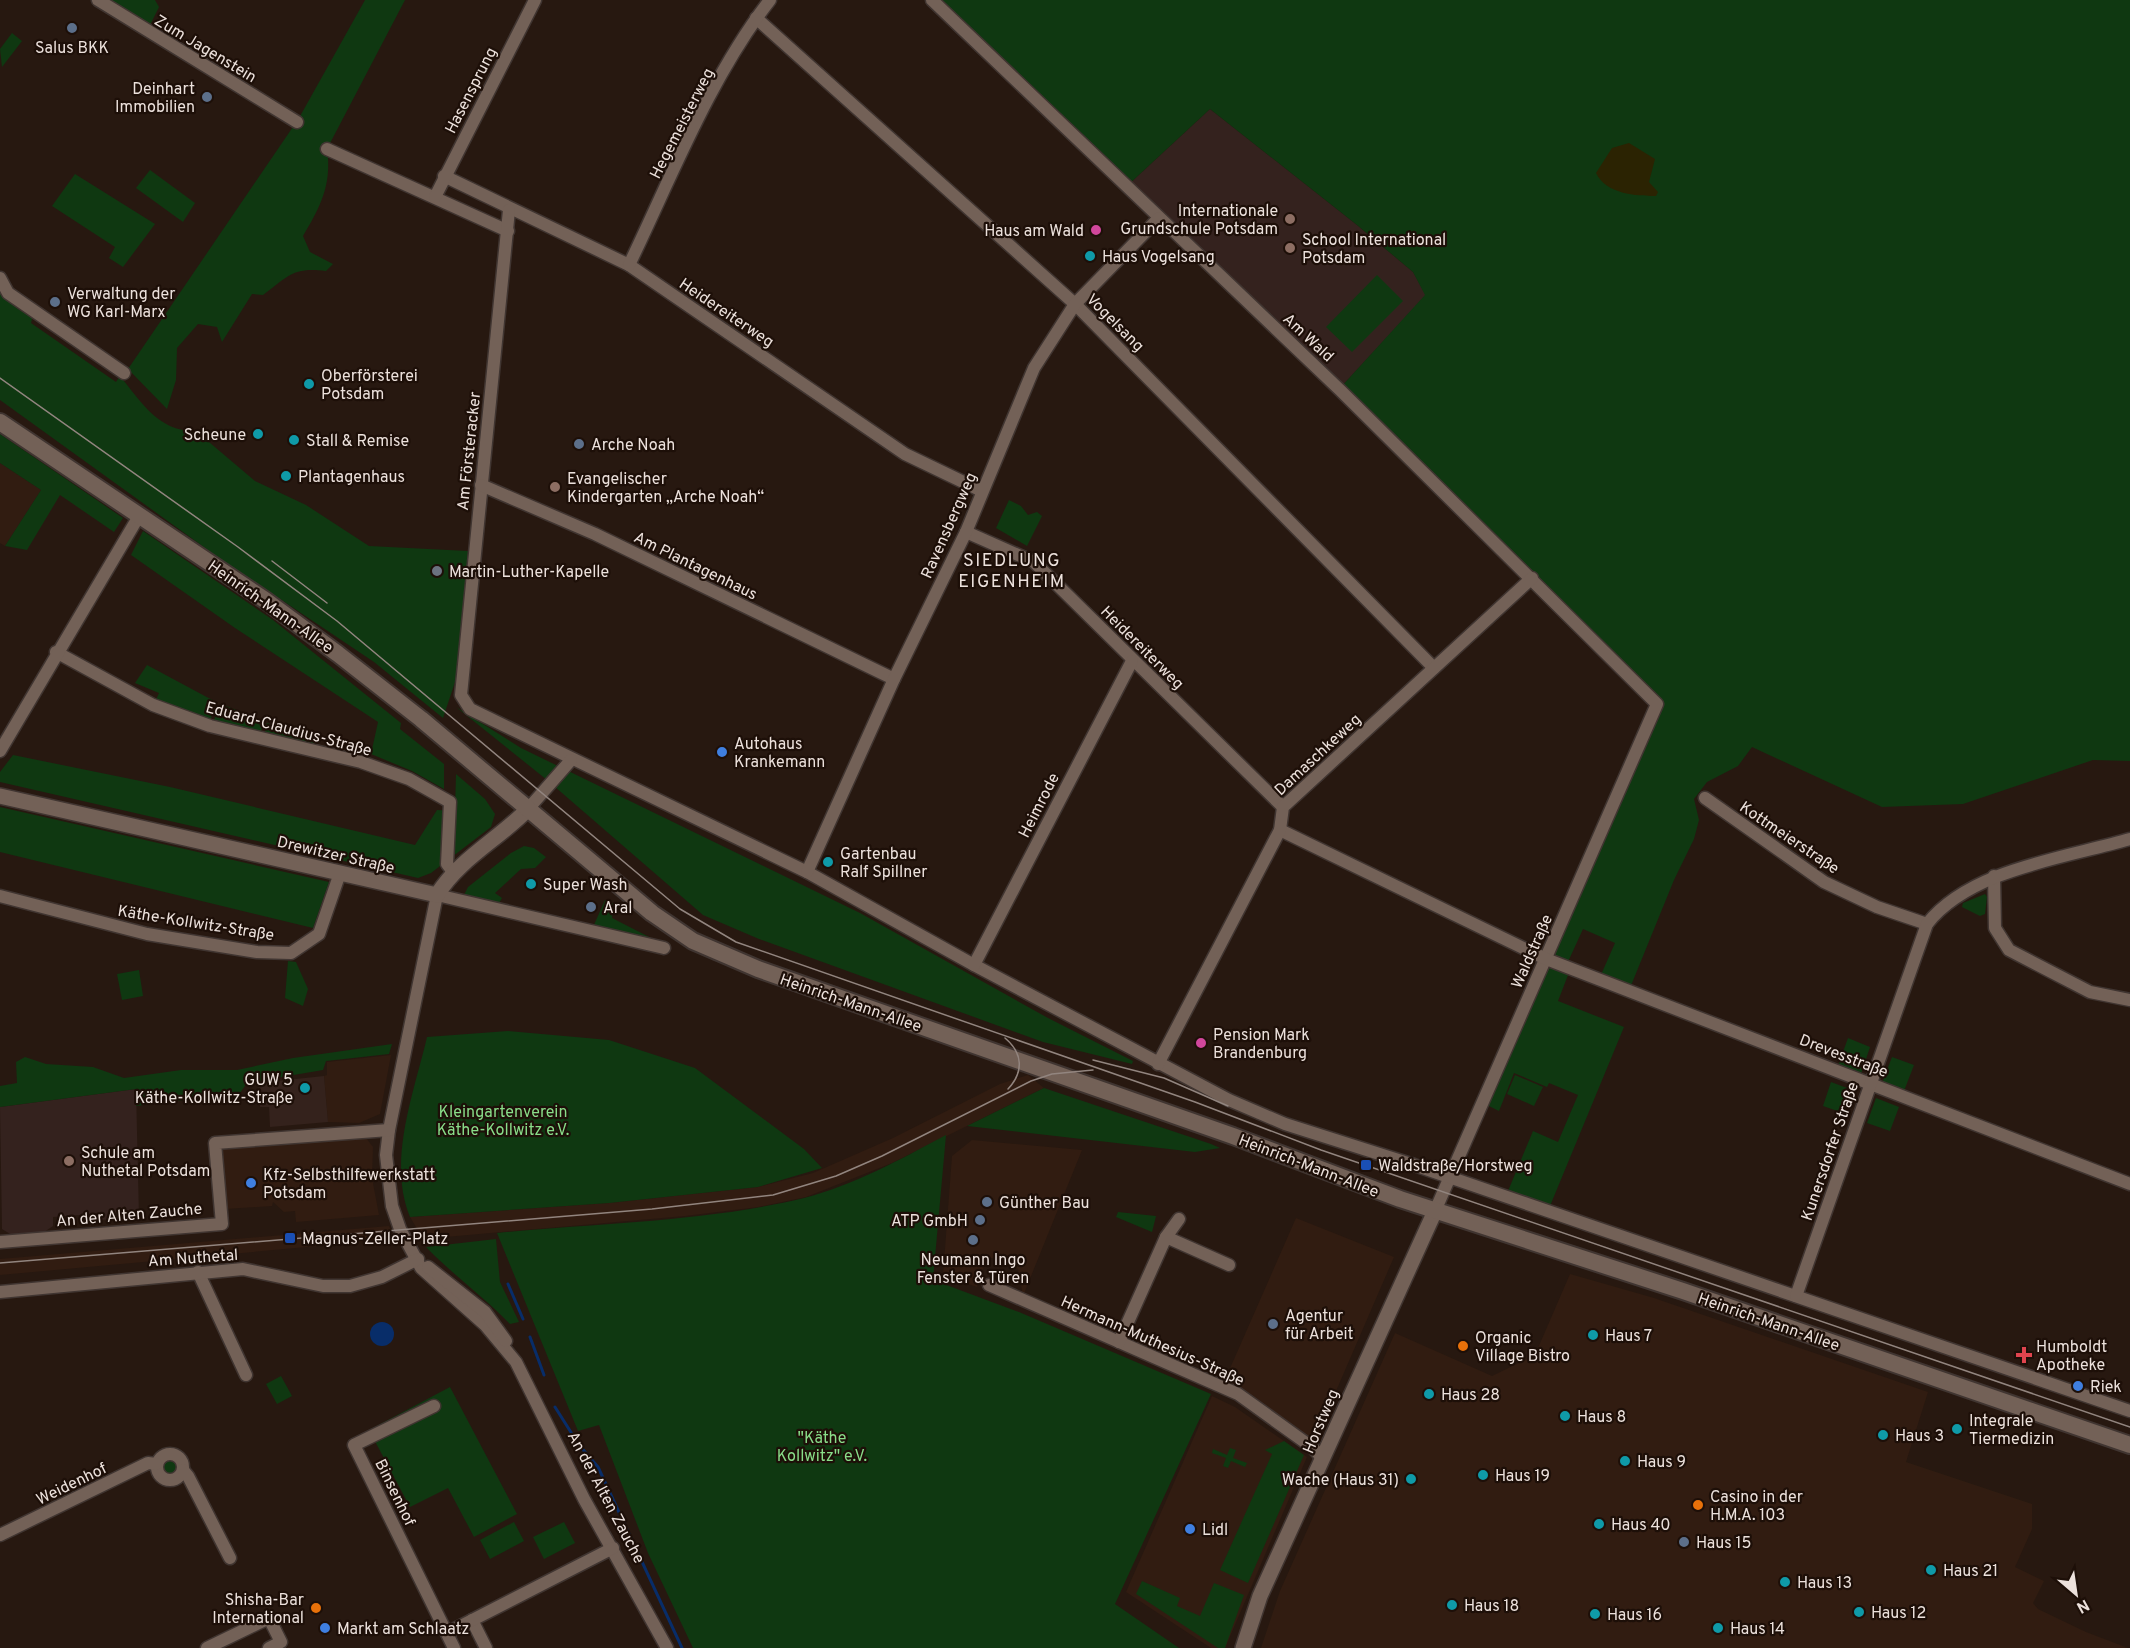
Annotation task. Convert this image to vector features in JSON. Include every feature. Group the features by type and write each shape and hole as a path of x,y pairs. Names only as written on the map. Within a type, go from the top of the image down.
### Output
{"main road":[{"name":"Heinrich-Mann-Allee","path":"0,422 338,654 665,923 693,941 724,956 1435,1210 1683,1291 2130,1445"}],"street":[{"name":"Zum Jagenstein","path":"98,0 297,122"},
{"name":"Hasensprung","path":"435,196 535,0"},
{"name":"Hegemeisterweg","path":"629,265 710,98 756,18 770,0"},
{"name":"Am Wald","path":"932,0 1349,398 1657,704"},
{"name":"Vogelsang","path":"756,18 1075,304 1434,668"},
{"path":"327,149 508,231"},
{"name":"Heidereiterweg","path":"444,176 509,210 629,265 905,454 982,491"},
{"name":"Am Försteracker","path":"461,695 509,210"},
{"name":"Ravensbergweg","path":"807,872 894,680 966,532 1034,368 1075,304 1159,218"},
{"path":"0,278 8,293 124,373"},
{"name":"Am Plantagenhaus","path":"481,485 595,534 894,680"},
{"path":"0,751 56,652 138,516"},
{"name":"Heidereiterweg","path":"966,532 1034,562 1132,661 1283,807"},
{"name":"Damaschkeweg","path":"1158,1064 1280,830 1283,807 1532,578"},
{"name":"Eduard-Claudius-Straße","path":"56,652 153,705 210,726 361,762 410,779 450,802 447,864 453,872"},
{"name":"Heimrode","path":"974,965 1132,661"},
{"name":"Heinrich-Mann-Allee","path":"461,695 470,709 571,760 807,872 974,965 1229,1100 1285,1124 1450,1177 2130,1411"},
{"name":"Waldstraße","path":"1435,1210 1657,704"},
{"path":"528,809 571,760"},
{"name":"Drewitzer Straße","path":"0,796 664,948"},
{"name":"Kottmeierstraße","path":"1705,798 1824,882 1877,908 1927,924"},
{"name":"An der Alten Zauche","path":"528,809 507,831 453,872 437,895 389,1130 387,1181 392,1206 403,1235 428,1277 485,1325 516,1362 584,1499 614,1548 667,1648"},
{"path":"1280,830 1546,959"},
{"name":"Kunersdorfer Straße","path":"1796,1296 1927,924 1936,913 1962,892 1994,876 2130,838"},
{"name":"Käthe-Kollwitz-Straße","path":"0,897 147,934 257,952 291,953 319,934 340,873"},
{"path":"1994,876 1995,928 2008,950 2090,992 2130,1000"},
{"name":"Drevesstraße","path":"1546,959 2130,1184"},
{"name":"An der Alten Zauche","path":"0,1242 222,1224 215,1143 389,1130"},
{"name":"Horstweg","path":"1243,1648 1260,1596 1435,1210"},
{"path":"1119,1342 1166,1237 1179,1219"},
{"path":"1166,1237 1229,1265"},
{"name":"Am Nuthetal","path":"0,1292 243,1269 323,1286 350,1286 382,1277 418,1259"},
{"path":"198,1272 246,1375"},
{"name":"Hermann-Muthesius-Straße","path":"989,1285 1238,1394 1313,1448 1323,1459"},
{"name":"Binsenhof","path":"434,1406 354,1445 454,1648"},
{"name":"Weidenhof","path":"0,1535 148,1463 156,1464 163,1455 175,1455 181,1459 183,1470 230,1558"},
{"path":"447,1633 614,1548"},
{"path":"207,1648 269,1618 281,1642 269,1648"},
{"path":"472,1620 486,1648"}],"shaded area":[{"name":"School International Potsdam","path":"1210,109 1413,272 1426,295 1341,387 1128,185"},
{"path":"0,463 41,490 5,546 0,543"},
{"path":"391,1055 380,1114 359,1123 328,1122 324,1076 327,1075 327,1062"},
{"path":"1028,1075 1044,1088 892,1163 806,1197 758,1207 685,1216 423,1239 410,1217 609,1203 758,1187 813,1173 893,1138 1000,1084"},
{"path":"324,1076 328,1122 270,1127 269,1107 260,1107 258,1083"},
{"name":"Schule am Nuthetal Potsdam","path":"136,1089 139,1217 87,1221 80,1215 53,1217 53,1226 44,1232 12,1235 2,1229 0,1107"},
{"path":"366,1138 373,1147 372,1178 379,1215 296,1222 295,1211 284,1212 273,1202 272,1206 225,1209 221,1153 225,1147"},
{"path":"972,1140 1082,1150 1023,1296 1018,1269 996,1259 987,1257 977,1287 943,1275 952,1156"},
{"path":"1296,1218 1394,1257 1314,1442 1242,1389 1224,1382"},
{"path":"389,1226 395,1239 0,1275 0,1259"},
{"path":"1570,1274 1654,1298 1928,1392 1906,1462 2032,1504 2032,1529 2015,1567 2044,1581 2033,1603 2038,1609 2086,1632 2128,1648 1261,1648 1280,1591 1395,1333 1492,1376 1535,1355"},
{"path":"1212,1396 1235,1407 1307,1457 1225,1648 1211,1648 1126,1592"}],"green space":[{"path":"109,0 155,0 159,7 150,25"},
{"path":"365,0 405,0 327,149 328,173 324,194 303,236 310,252 333,264 326,271 305,270 292,274 263,295 252,294 222,342 217,327 198,324 177,348 176,380 167,409 128,369 299,118"},
{"path":"940,0 2130,0 2130,761 2093,760 1963,804 1882,807 1752,747 1738,766 1707,782 1694,799 1699,820 1694,839 1674,880 1630,988 1600,977 1615,943 1583,929 1567,964 1548,957 1661,705 1341,387 1425,295 1413,272 1210,109 1128,185"},
{"path":"12,33 22,41 2,67 0,49"},
{"path":"150,170 195,203 183,222 136,188"},
{"path":"75,174 155,224 123,267 109,258 115,247 52,206"},
{"path":"1377,275 1403,301 1352,352 1326,327"},
{"path":"0,284 12,304 21,311 33,315 31,323 116,382 120,376 144,406 161,421 172,427 196,431 255,481 306,505 369,546 468,551 456,679 443,718 374,662 219,558 0,400"},
{"path":"0,434 123,518 114,532 60,495 27,550 5,546 41,490 0,463"},
{"path":"1009,500 1021,506 1028,515 1037,512 1042,516 1027,546 996,528"},
{"path":"143,531 273,620 401,723 400,729 444,764 444,789 412,771 371,754 378,722 235,628 131,555"},
{"path":"147,665 216,702 210,721 155,702 159,693 135,683"},
{"path":"221,704 264,721 260,735 213,722"},
{"path":"456,707 521,748 860,913 1048,1018 1133,1061 1132,1064 1043,1042 759,939 703,915 547,780"},
{"path":"267,723 316,740 315,747 264,736"},
{"path":"13,755 170,787 415,845 437,810 455,811 456,774 485,799 495,814 491,827 431,873 418,878 0,782 0,772"},
{"path":"0,807 329,882 313,928 0,852"},
{"path":"524,846 534,848 546,857 535,868 521,869 495,893 502,898 498,905 464,895 468,887 511,853"},
{"path":"1985,894 1987,897 1985,914 1980,916 1962,907 1963,903"},
{"path":"605,900 614,904 612,918 659,942 593,927"},
{"path":"288,961 296,962 308,989 303,1006 285,998"},
{"path":"1546,961 1570,970 1558,1001 1624,1027 1550,1206 1508,1191 1533,1131 1558,1142 1578,1095 1549,1083 1547,1087 1514,1073 1499,1111 1485,1104"},
{"path":"139,970 143,996 122,1000 117,974"},
{"name":"Kleingartenverein Käthe-Kollwitz e.V.","path":"508,1031 609,1040 695,1068 804,1149 822,1168 758,1187 609,1203 410,1217 401,1173 402,1150 410,1104 427,1037"},
{"path":"1848,1038 1870,1047 1861,1074 1838,1066"},
{"path":"392,1044 389,1054 326,1061 323,1070 247,1083 240,1093 136,1106 136,1089 0,1107 0,1086 17,1083 16,1062 25,1057 46,1064 93,1067 124,1078 181,1070 237,1070 293,1058"},
{"path":"1892,1057 1914,1065 1904,1091 1882,1083"},
{"path":"1515,1075 1543,1087 1534,1106 1507,1094"},
{"path":"1831,1082 1855,1091 1846,1114 1823,1106"},
{"path":"1044,1088 1220,1148 1195,1152 967,1126"},
{"path":"1876,1098 1899,1107 1890,1131 1867,1123"},
{"name":"\"Käthe Kollwitz\" e.V.","path":"946,1135 933,1280 1019,1312 1211,1394 1115,1604 1179,1648 693,1648 648,1553 599,1425 578,1431 497,1233 690,1217 767,1206 804,1198 859,1179"},
{"path":"1118,1212 1156,1216 1152,1232 1116,1217"},
{"path":"496,1239 500,1282 519,1322 510,1324 426,1247"},
{"path":"281,1376 292,1396 277,1404 266,1384"},
{"path":"450,1387 517,1514 474,1537 448,1488 410,1507 369,1430"},
{"path":"1284,1441 1304,1455 1248,1583 1220,1570 1272,1454 1265,1450"},
{"path":"1230,1448 1236,1450 1233,1458 1247,1463 1245,1467 1231,1461 1228,1468 1223,1466 1226,1458 1212,1453 1213,1449 1227,1455"},
{"path":"166,1459 174,1459 179,1464 177,1475 166,1477 161,1472 161,1464"},
{"path":"514,1522 524,1541 490,1559 480,1540"},
{"path":"564,1522 575,1543 544,1559 533,1537"},
{"path":"1142,1581 1180,1598 1177,1606 1200,1616 1214,1583 1244,1595 1225,1648 1218,1648 1136,1594"}],"sand":[{"path":"1629,143 1655,159 1649,182 1658,192 1656,196 1614,190 1596,173 1612,148"}],"water":[{"path":"382,1322 391,1325 394,1334 391,1343 382,1346 373,1343 370,1334 373,1325"}],"waterway":[{"path":"508,1284 523,1319"},
{"path":"530,1337 544,1375"},
{"path":"555,1407 579,1445 598,1467 682,1648"}],"tram line":[{"path":"0,378 238,547 337,621 680,909 736,942 1195,1102 1321,1150 2130,1427"},
{"path":"272,561 327,603"},
{"path":"1005,1038 1015,1050 1019,1063 1017,1076 1008,1089"},
{"path":"1093,1060 1164,1078 1228,1106"},
{"path":"0,1263 652,1209 773,1195 836,1176 882,1156 1031,1081 1052,1074 1093,1070"}],"place":[{"name":"Salus BKK","path":"72,28"},
{"name":"Deinhart Immobilien","path":"207,97"},
{"name":"Internationale Grundschule Potsdam","path":"1290,219"},
{"name":"Haus am Wald","path":"1096,230"},
{"name":"School International Potsdam","path":"1290,248"},
{"name":"Haus Vogelsang","path":"1090,256"},
{"name":"Verwaltung der WG Karl-Marx","path":"55,302"},
{"name":"Oberförsterei Potsdam","path":"309,384"},
{"name":"Scheune","path":"258,434"},
{"name":"Stall & Remise","path":"294,440"},
{"name":"Arche Noah","path":"579,444"},
{"name":"Plantagenhaus","path":"286,476"},
{"name":"Evangelischer Kindergarten „Arche Noah“","path":"555,487"},
{"name":"Martin-Luther-Kapelle","path":"437,571"},
{"name":"Autohaus Krankemann","path":"722,752"},
{"name":"Gartenbau Ralf Spillner","path":"828,862"},
{"name":"Super Wash","path":"531,884"},
{"name":"Aral","path":"591,907"},
{"name":"Pension Mark Brandenburg","path":"1201,1043"},
{"name":"GUW 5 Käthe-Kollwitz-Straße","path":"305,1088"},
{"name":"Schule am Nuthetal Potsdam","path":"69,1161"},
{"name":"Waldstraße/Horstweg","path":"1366,1165"},
{"name":"Kfz-Selbsthilfewerkstatt Potsdam","path":"251,1183"},
{"name":"Günther Bau","path":"987,1202"},
{"name":"ATP GmbH","path":"980,1220"},
{"name":"Magnus-Zeller-Platz","path":"290,1238"},
{"name":"Neumann Ingo Fenster & Türen","path":"973,1240"},
{"name":"Agentur für Arbeit","path":"1273,1324"},
{"name":"Haus 7","path":"1593,1335"},
{"name":"Organic Village Bistro","path":"1463,1346"},
{"name":"Humboldt Apotheke","path":"2024,1355"},
{"name":"Riek","path":"2078,1386"},
{"name":"Haus 28","path":"1429,1394"},
{"name":"Haus 8","path":"1565,1416"},
{"name":"Integrale Tiermedizin","path":"1957,1429"},
{"name":"Haus 3","path":"1883,1435"},
{"name":"Haus 9","path":"1625,1461"},
{"name":"Haus 19","path":"1483,1475"},
{"name":"Wache (Haus 31)","path":"1411,1479"},
{"name":"Casino in der H.M.A. 103","path":"1698,1505"},
{"name":"Haus 40","path":"1599,1524"},
{"name":"Lidl","path":"1190,1529"},
{"name":"Haus 15","path":"1684,1542"},
{"name":"Haus 21","path":"1931,1570"},
{"name":"Haus 13","path":"1785,1582"},
{"name":"Haus 18","path":"1452,1605"},
{"name":"Shisha-Bar International","path":"316,1608"},
{"name":"Haus 12","path":"1859,1612"},
{"name":"Haus 16","path":"1595,1614"},
{"name":"Markt am Schlaatz","path":"325,1628"},
{"name":"Haus 14","path":"1718,1628"}],"district":[{"name":"SIEDLUNG EIGENHEIM","path":"1012,570"}]}
